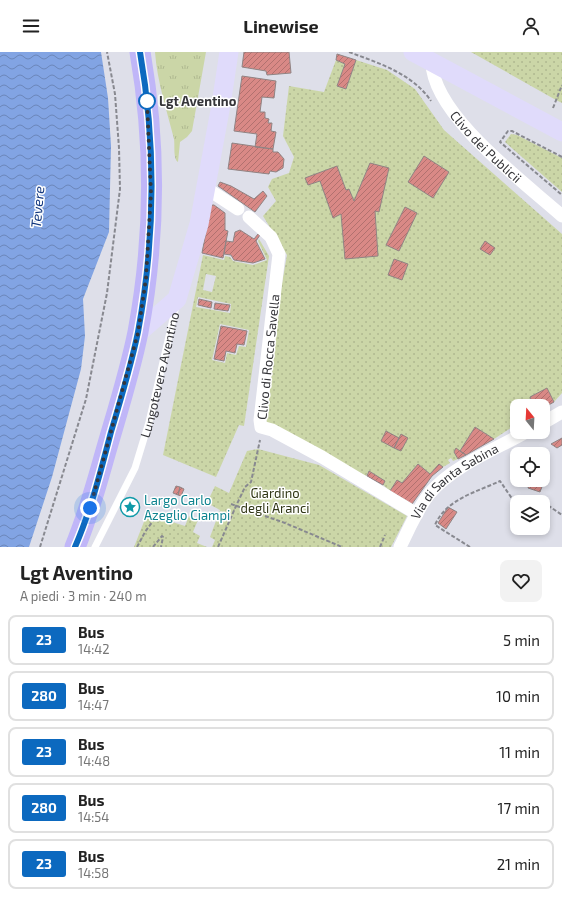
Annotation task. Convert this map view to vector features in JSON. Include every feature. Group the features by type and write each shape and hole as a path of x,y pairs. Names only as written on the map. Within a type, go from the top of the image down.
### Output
{"main road":[{"path":"75,547 90,506 138,333 146,278 151,193 147,101 140,52"},
{"path":"138,333 177,299 194,244 206,188 228,52"},
{"path":"412,52 434,57 562,132"}],"street":[{"name":"Clivo dei Publicii","path":"434,57 434,78 439,90 460,122 562,216"},
{"path":"206,188 238,209"},
{"name":"Clivo di Rocca Savella","path":"249,217 270,237 279,254 260,420 261,426 272,430 316,454 417,514"},
{"path":"550,419 562,412"},
{"name":"Via di Santa Sabina","path":"400,547 417,514 430,494 445,479 514,439"}],"lane":[{"name":"Lungotevere Aventino","path":"95,547 135,468 151,414 177,299"}],"path":[{"path":"40,547 86,399 107,293 120,189 115,94 107,52"},
{"path":"349,52 398,72"},
{"path":"553,108 562,85"},
{"name":"Clivo dei Publicii","path":"562,158 512,131 508,131 500,142 562,194"},
{"path":"218,547 245,487 251,482 258,449"},
{"path":"470,547 436,525 438,519 450,504 500,481 510,496"},
{"path":"231,504 285,523 342,547"},
{"path":"550,507 562,515"},
{"path":"137,547 155,518"},
{"path":"380,547 385,535"},
{"path":"153,547 162,536 161,547"}],"green space":[{"path":"155,52 206,52 192,131 180,142 178,162 175,158 174,139 160,85"},
{"path":"471,52 562,52 562,103 556,100"},
{"path":"336,60 345,64 337,86 346,89 356,60 387,70 415,89 444,130 562,234 562,393 554,402 547,389 530,397 531,399 510,399 510,429 494,439 475,427 460,451 456,449 454,452 458,459 453,461 451,458 448,460 450,463 443,467 439,464 430,474 418,464 402,483 397,480 390,491 383,485 384,481 369,471 366,476 264,423 276,318 287,255 263,216 276,201 268,187 272,179 289,173 294,157 283,136 289,86 324,92"},
{"path":"511,134 517,135 562,158 562,192 505,142"},
{"path":"259,239 269,256 244,426 239,425 216,477 163,455 203,255 224,260 225,256 230,257 233,261 253,265 267,260 258,241","holes":["206,274 216,276 212,292 203,290","198,297 231,304 230,313 196,307","220,324 249,330 246,347 239,346 236,355 227,353 225,363 212,360"]},
{"name":"Giardino degli Aranci","path":"258,449 319,465 407,516 391,547 212,547 215,540 210,537 220,510 207,503 215,486 229,493 247,451"},
{"path":"147,514 185,526 189,516 198,520 193,532 200,536 197,543 207,547 134,547"}],"water":[{"name":"Tevere","path":"0,52 101,52 108,98 111,146 109,232 83,299 85,336 81,369 52,477 29,547 0,547"}],"building":[{"path":"244,52 289,52 291,73 267,75 266,71 242,67"},
{"path":"337,54 356,60 346,89 337,86 345,64 336,60"},
{"path":"242,76 276,81 274,98 262,97 260,112 265,112 265,118 269,119 268,123 272,123 271,131 276,132 273,149 255,147 257,134 234,131"},
{"path":"232,143 273,149 273,152 278,152 284,159 283,168 276,172 270,171 269,174 228,169"},
{"path":"424,156 449,172 433,198 408,182"},
{"path":"370,163 389,168 379,212 375,211 378,256 345,259 341,214 333,218 320,181 308,185 305,178 337,166 346,190 349,189 354,201"},
{"path":"220,182 231,186 254,199 263,191 267,196 255,212 218,186"},
{"path":"211,205 214,205 225,213 225,230 228,231 223,258 202,253"},
{"path":"405,207 417,213 399,251 386,245"},
{"path":"240,230 254,239 258,234 260,235 256,241 265,259 253,263 234,260 231,255 224,254 226,241 233,242 235,232"},
{"path":"485,241 495,248 490,255 480,249"},
{"path":"394,259 408,264 402,280 388,275"},
{"path":"199,299 212,302 211,308 198,305"},
{"path":"215,303 230,305 228,311 214,309"},
{"path":"221,326 247,331 244,345 237,344 235,353 226,351 224,361 214,359"},
{"path":"547,388 554,402 550,404 550,399 531,399 530,397"},
{"path":"475,427 494,439 466,455 460,451"},
{"path":"386,431 399,438 394,448 381,441"},
{"path":"401,434 408,438 401,451 394,448"},
{"path":"562,438 562,445 557,448 551,444"},
{"path":"456,448 466,455 458,459 454,452"},
{"path":"418,464 430,474 439,464 443,467 432,476 412,504 390,491 397,480 402,483"},
{"path":"369,471 385,481 383,485 367,476"},
{"path":"176,486 180,487 178,495 173,493"},
{"path":"180,487 184,489 181,496 178,495"},
{"path":"528,487 542,487 540,492"},
{"path":"448,507 457,512 446,529 438,523"}],"bus line":[{"name":"23","path":"75,547 86,522 138,333 146,278 151,213 151,171 147,101 140,52"}],"place":[{"name":"Lgt Aventino","path":"147,101"},
{"name":"Largo Carlo Azeglio Ciampi","path":"130,507"}],"route":[{"path":"90,508 138,333 146,278 151,213 151,159 147,101"}]}
